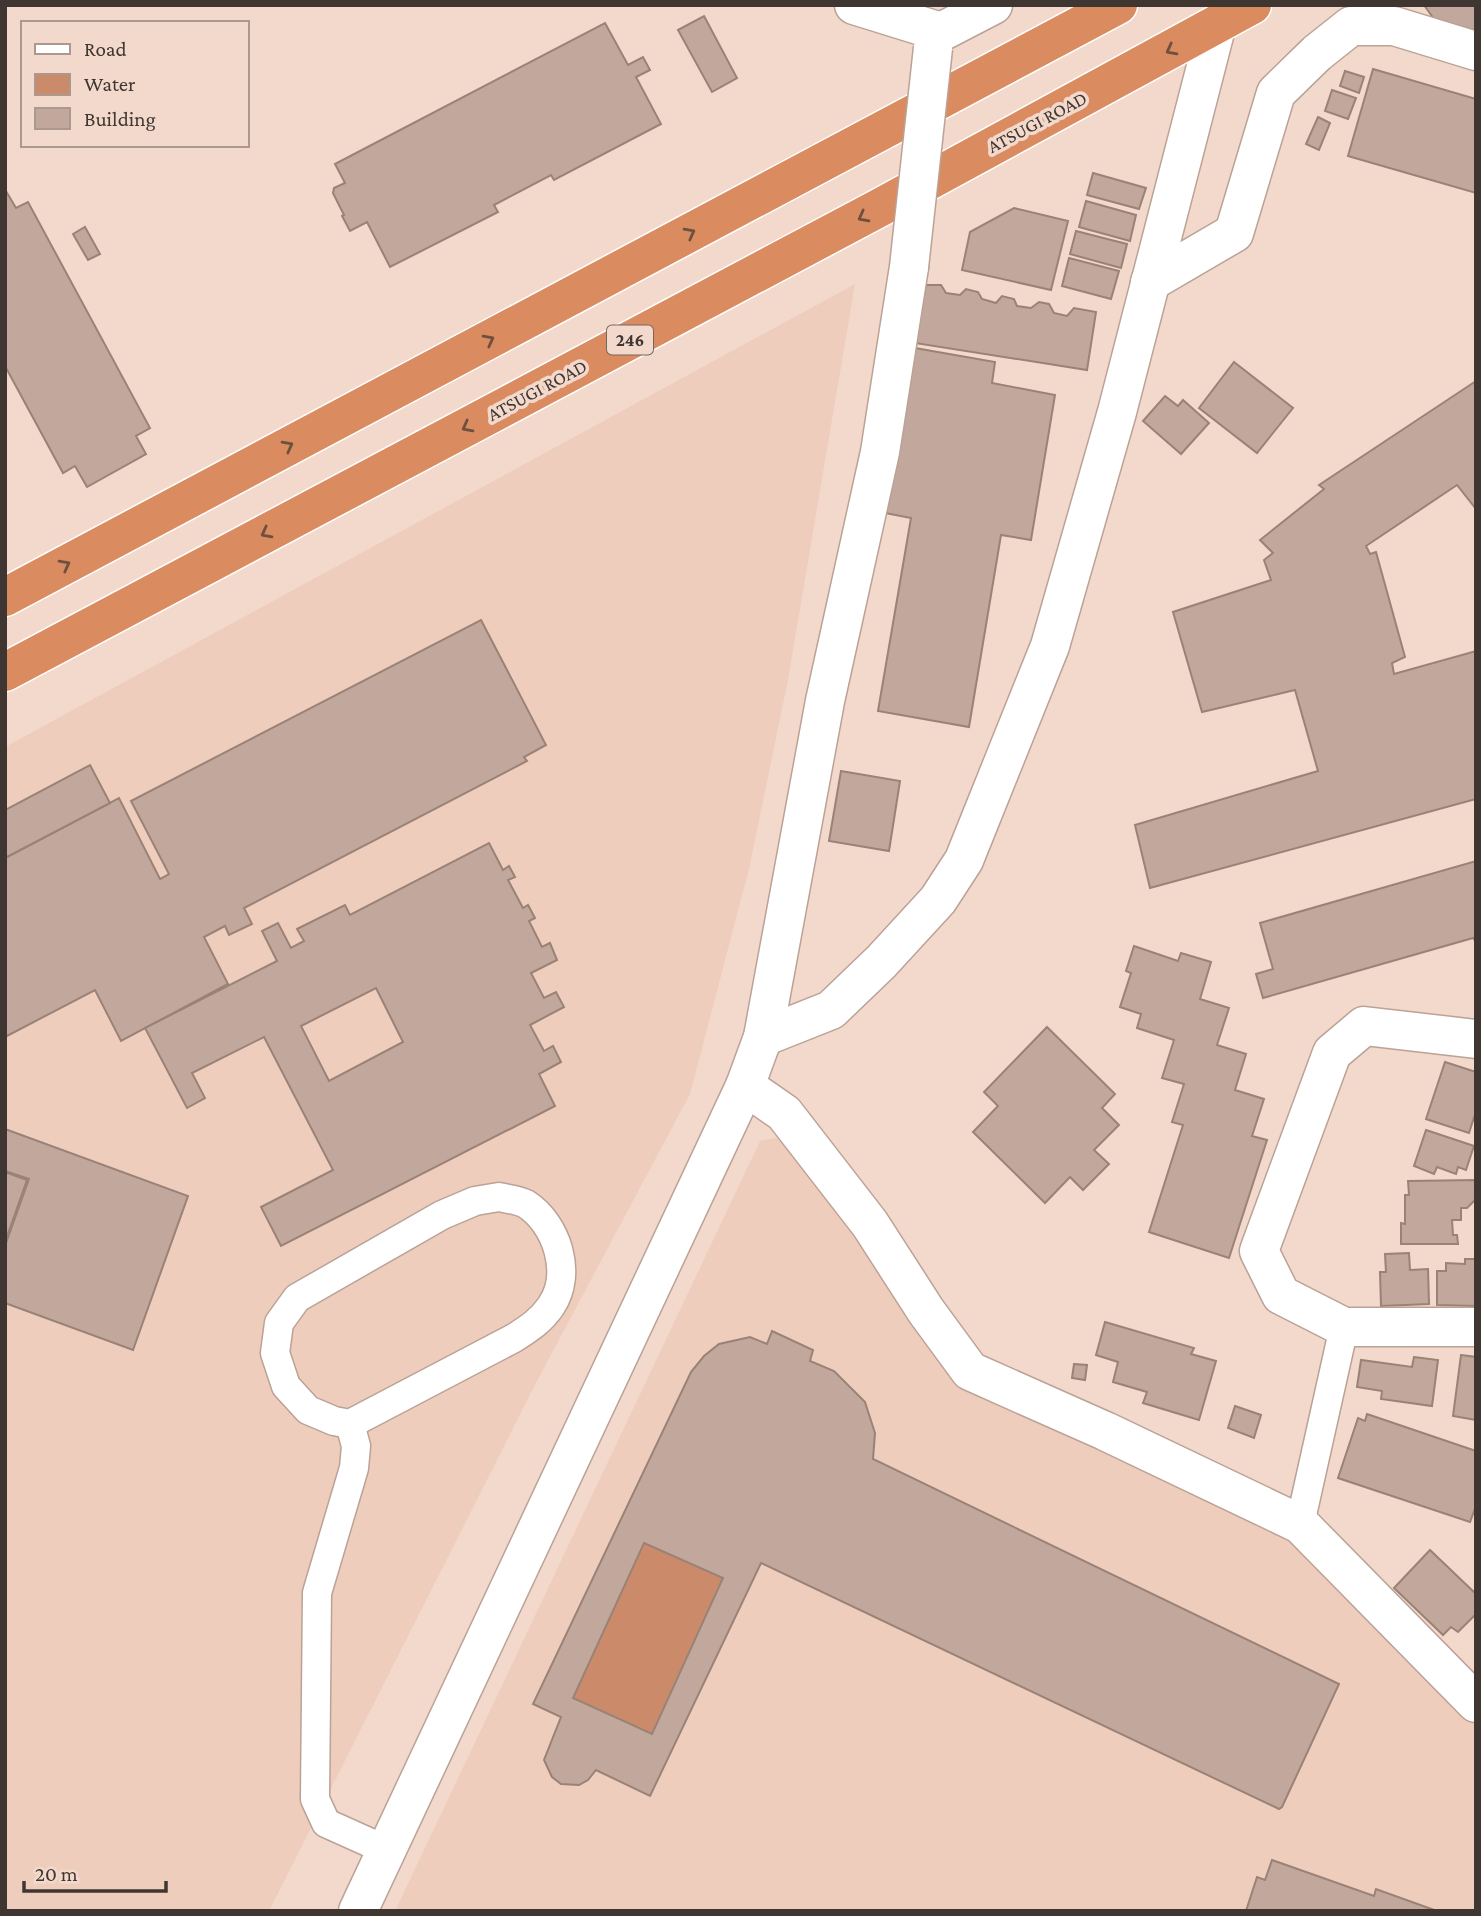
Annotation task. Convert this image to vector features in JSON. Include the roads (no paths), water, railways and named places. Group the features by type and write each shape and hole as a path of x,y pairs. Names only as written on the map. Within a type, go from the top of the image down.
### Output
{"highway":[{"path":"5,597 1118,5"},
{"name":"ATSUGI ROAD","path":"5,672 879,208 1252,5"}],"street":[{"path":"854,5 943,28 993,5"},
{"path":"763,1037 831,1010 881,962 938,900 964,860 1051,646 1117,412 1217,24"},
{"path":"1150,282 1234,233 1276,93 1317,53 1351,26 1394,26 1476,51"},
{"path":"358,1911 745,1086 763,1037 825,701 880,452 943,28"},
{"path":"1476,1039 1364,1026 1332,1054 1259,1251 1281,1295 1344,1327 1476,1327"},
{"path":"745,1086 784,1113 870,1224 926,1311 970,1371 1105,1431 1300,1524 1476,1703"}],"lane":[{"path":"499,1197 524,1203 547,1224 559,1250 561,1278 553,1303 538,1322 514,1338 350,1424 334,1421 308,1410 286,1386 275,1353 279,1323 297,1298 442,1216 475,1201 499,1197"},
{"path":"1300,1524 1344,1327"},
{"path":"350,1424 356,1446 354,1468 317,1593 315,1799 326,1823 386,1850"}],"water":[{"path":"644,1543 723,1578 652,1734 573,1698"}]}
